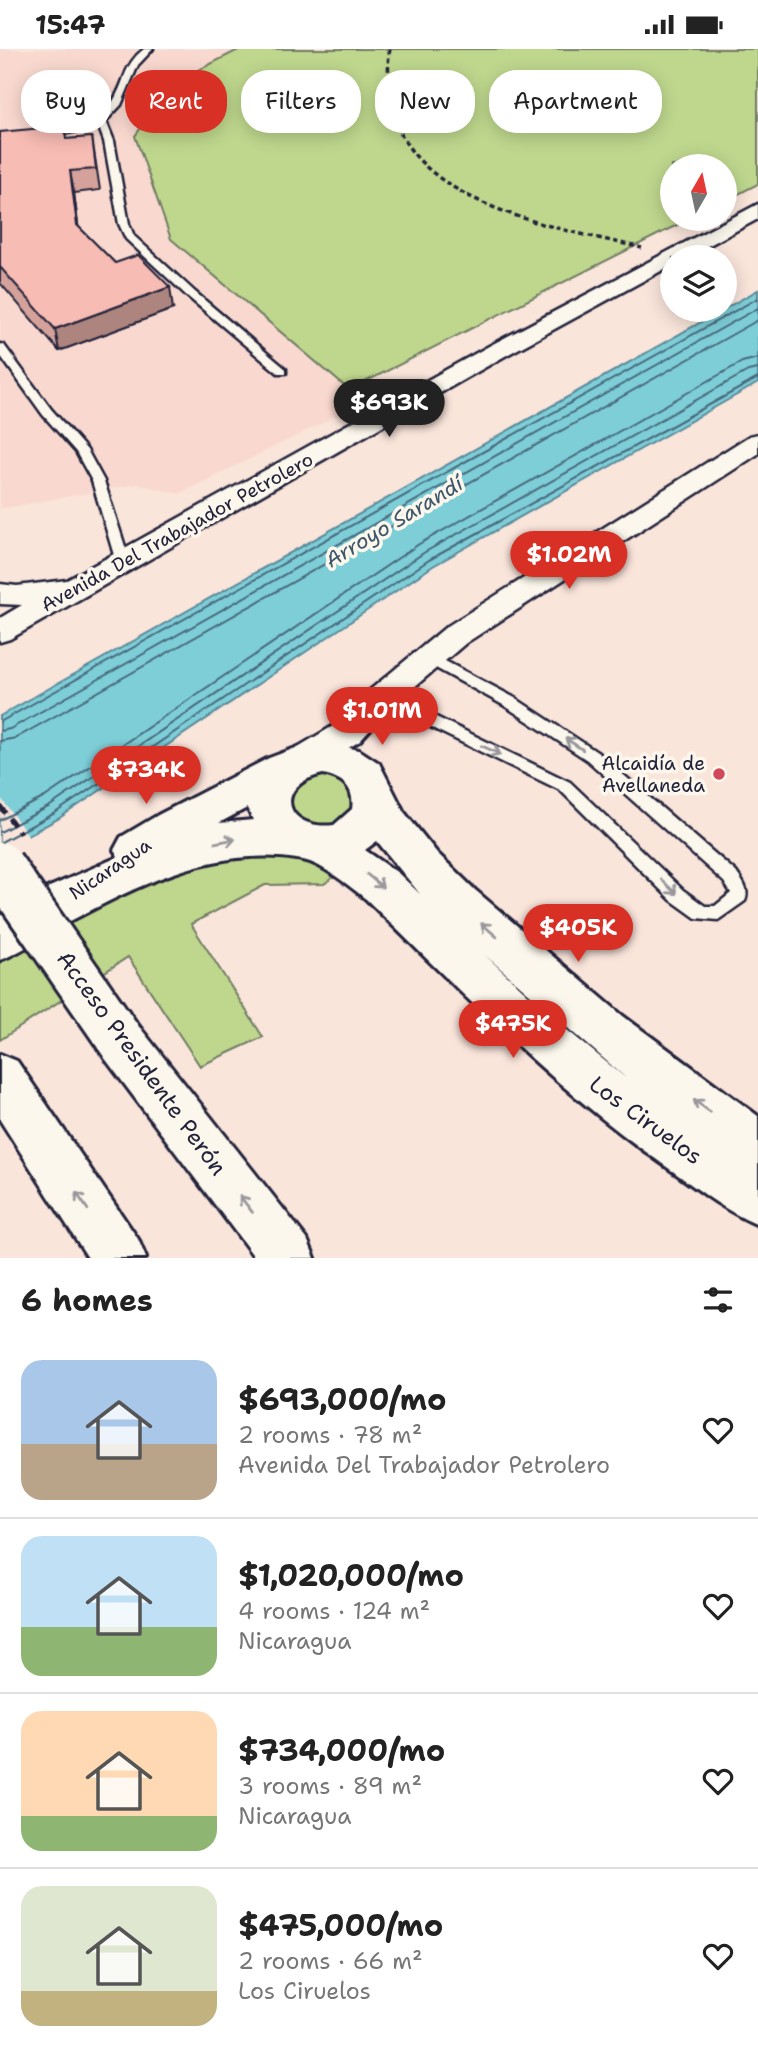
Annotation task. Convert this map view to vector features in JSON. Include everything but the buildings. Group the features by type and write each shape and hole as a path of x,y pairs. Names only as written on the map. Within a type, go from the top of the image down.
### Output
{"main road":[{"path":"369,788 372,816 363,828 350,838 334,844 308,844 274,825 268,812 267,797 273,783 291,766 317,758 335,759 351,765 369,788 392,832 469,912 648,1067 758,1145"},
{"name":"Nicaragua","path":"0,940 49,911 173,827 291,766"},
{"name":"Nicaragua","path":"49,911 154,860 183,850 250,837 280,838 308,844"},
{"name":"Los Ciruelos","path":"308,844 361,869 543,1041 671,1140 758,1199"},
{"name":"Acceso Presidente Perón","path":"0,866 121,1041 288,1258"},
{"path":"5,1085 119,1258"}],"street":[{"name":"Avenida Del Trabajador Petrolero","path":"693,245 758,210"},
{"name":"Avenida Del Trabajador Petrolero","path":"0,631 485,358 660,263"},
{"name":"Nicaragua","path":"291,766 332,744 362,720 393,687 428,657 503,603 758,442"},
{"path":"0,594 17,596 86,583"},
{"path":"362,720 356,750 369,788"}],"lane":[{"path":"111,113 118,104 134,60 149,49"},
{"path":"106,133 124,224 130,237 191,294 282,371"},
{"path":"0,347 47,412 81,450 98,481 123,562"},
{"path":"393,687 431,721 565,786 677,895 702,913 718,913 739,896 730,877 592,756 510,702 428,657"}],"path":[{"path":"390,49 386,63 402,136 426,168 486,204 525,218 660,255"}],"shaded area":[{"path":"0,49 240,49 199,70 125,70 125,133 172,133 171,240 363,403 179,494 137,484 0,509"}],"green space":[{"path":"240,49 758,49 758,184 737,195 737,154 660,154 660,231 665,231 349,390 171,239 135,136 137,133 227,133 227,70 199,70"},
{"path":"319,770 351,781 357,810 330,830 295,823 283,796"},
{"path":"239,852 302,856 336,875 324,884 265,885 191,924 263,1037 200,1066 128,957 0,1040 0,962 98,901 131,886"}],"water":[{"name":"Arroyo Sarandí","path":"758,290 758,383 433,566 58,819 0,850 0,716 701,322 737,322 737,302"}],"pier":[{"path":"0,797 30,838 0,854"}],"place":[{"name":"Alcaidía de Avellaneda","path":"719,774"}]}
